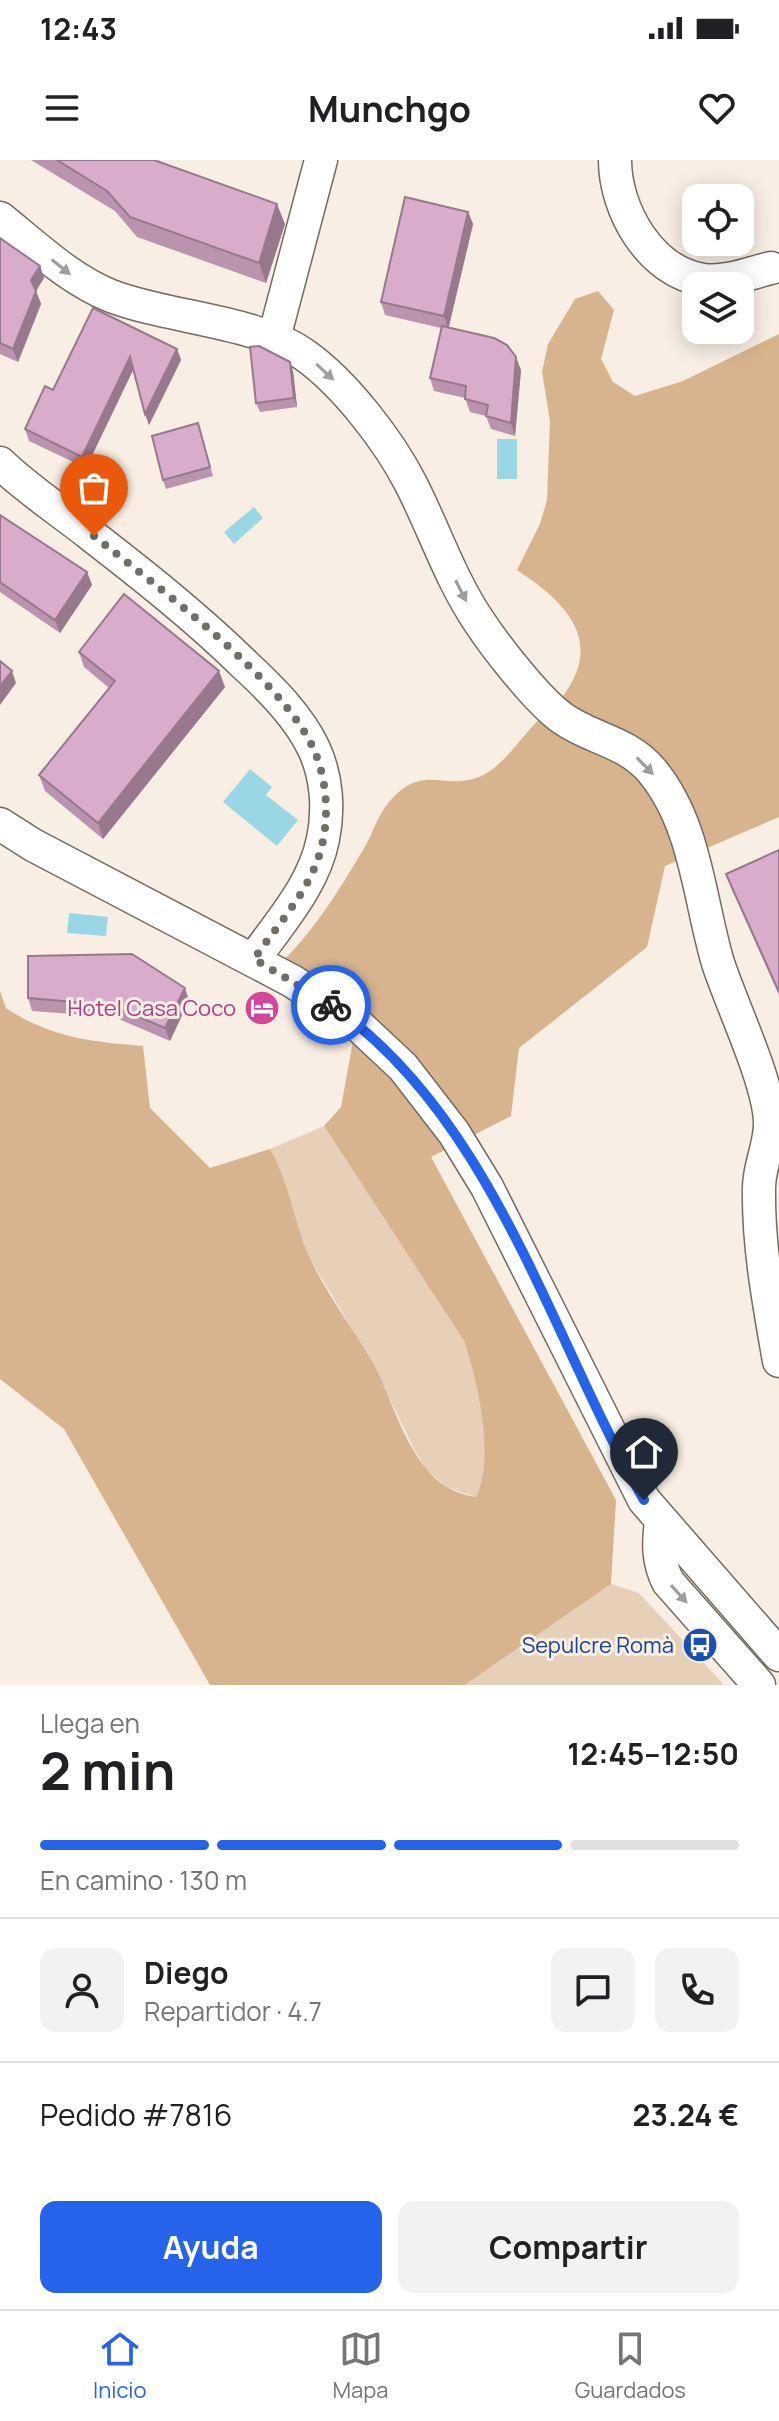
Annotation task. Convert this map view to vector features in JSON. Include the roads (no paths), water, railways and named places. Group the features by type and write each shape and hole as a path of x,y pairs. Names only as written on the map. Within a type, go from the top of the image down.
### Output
{"street":[{"path":"274,338 321,160"},
{"path":"615,160 615,174 631,224 664,261 680,272 704,280 771,268"},
{"path":"0,218 72,276 94,289 146,307 274,338 303,354 352,401 409,481 464,597 481,624 544,701 561,717 606,737 636,756 652,771 679,816 718,962 768,1103 769,1135 760,1172 759,1211 779,1361"},
{"path":"0,463 145,577 232,652 280,701 314,750 324,779 327,811 323,840 315,867 302,891 254,959"},
{"path":"0,824 33,845 254,959 355,1022 403,1067 454,1133 507,1224 624,1466 661,1522 779,1655"},
{"path":"661,1522 658,1545 661,1568 668,1582 759,1685"}],"water":[{"path":"497,439 517,439 517,479 497,479"},
{"path":"254,507 263,518 234,544 224,532"},
{"path":"250,769 272,787 266,795 298,820 277,846 223,802"},
{"path":"69,913 108,917 106,936 67,933"}],"place":[{"name":"Hotel Casa Coco","path":"262,1008"},
{"name":"Sepulcre Romà","path":"700,1645"}]}
